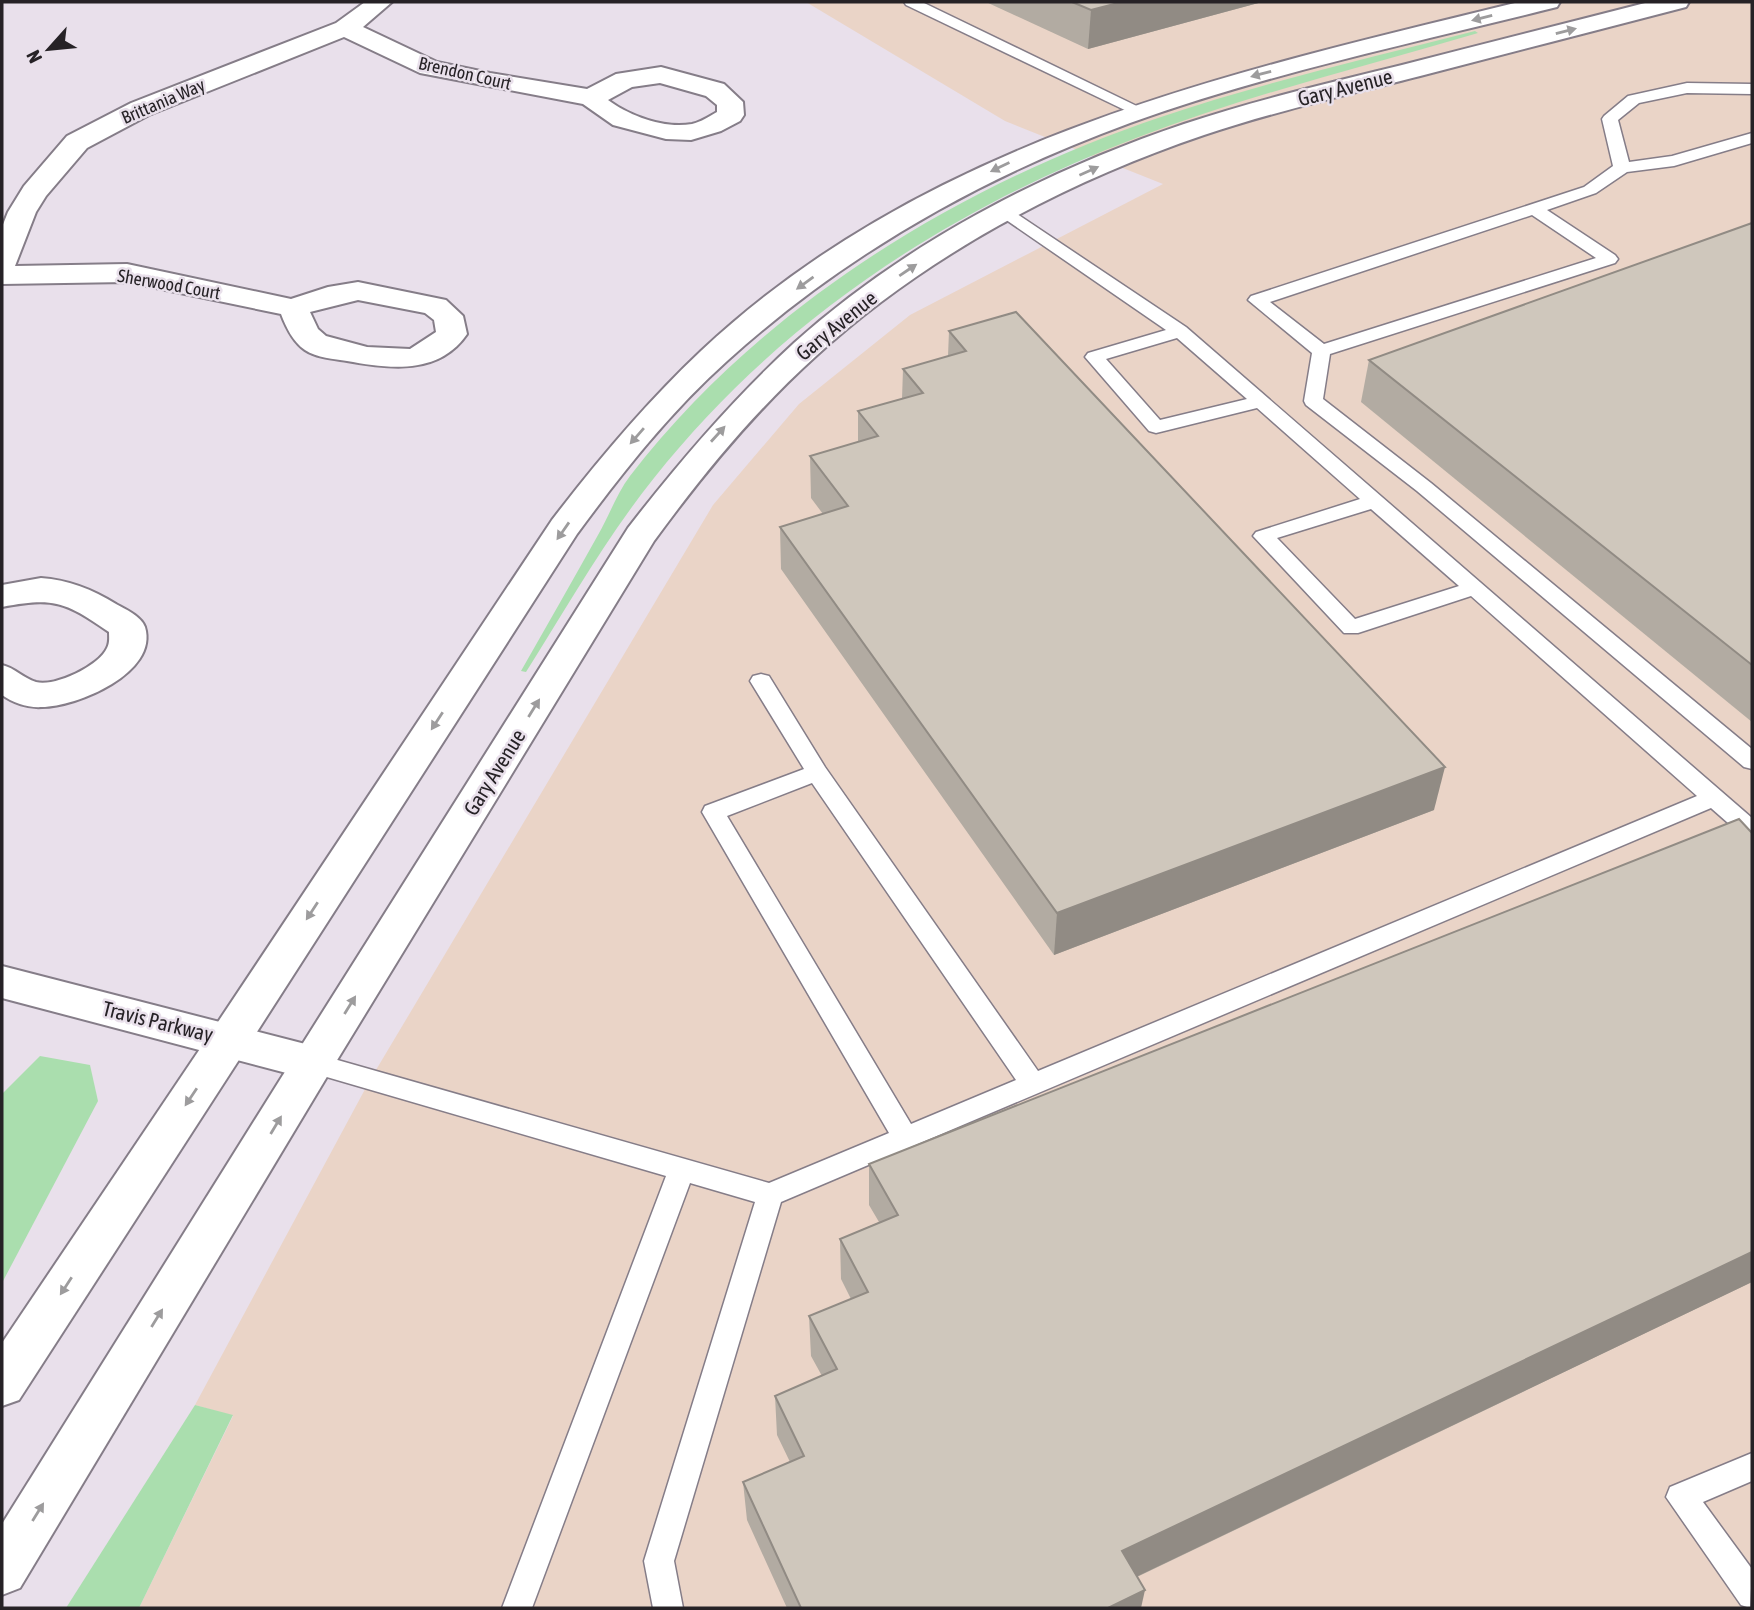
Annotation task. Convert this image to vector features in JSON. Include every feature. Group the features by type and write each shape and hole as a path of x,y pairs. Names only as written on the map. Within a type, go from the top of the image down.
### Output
{"main road":[{"name":"Brittania Way","path":"2,263 22,212 34,192 77,142 140,109 345,28 380,2"},
{"name":"Gary Avenue","path":"2,1384 564,528 603,476 667,401 776,304 890,226 1012,162 1139,111 1260,75 1548,2"},
{"name":"Gary Avenue","path":"2,1570 639,536 681,477 761,388 852,308 921,261 1005,211 1096,167 1222,121 1677,2"},
{"name":"Brendon Court","path":"345,28 429,68 591,98"},
{"name":"Sherwood Court","path":"2,275 127,273 293,307"},
{"path":"2,596 46,588 71,593 128,627 126,648 110,671 85,684 54,693 29,694 2,677"},
{"name":"Travis Parkway","path":"2,982 313,1063"}],"lane":[{"path":"911,2 1139,111"},
{"path":"1622,168 1610,119 1634,99 1688,88 1752,89"},
{"path":"1321,351 1257,300 1590,190 1622,168 1674,162 1752,138"},
{"path":"1321,351 1609,259 1535,209"},
{"path":"1005,211 1180,331 1752,831"},
{"path":"1180,331 1094,357 1156,427 1260,402"},
{"path":"1321,351 1313,401 1424,487 1752,761"},
{"path":"1375,501 1264,536 1352,628 1474,588"},
{"path":"761,681 817,773 1033,1085"},
{"path":"817,773 713,812 906,1138"},
{"path":"313,1063 770,1195 1714,798"},
{"path":"517,1608 682,1168"},
{"path":"668,1608 659,1561 770,1195"},
{"path":"1752,1467 1681,1497 1752,1594"}],"shaded area":[{"path":"806,2 1752,2 1752,1608 139,1608 233,1416 195,1405 370,1080 713,505 799,404 910,315 1163,184 1005,121"}],"green space":[{"path":"1475,31 1478,33 1263,95 1136,138 999,199 934,235 872,275 812,320 756,368 703,421 636,501 587,573 526,672 521,671 621,490 682,414 740,357 803,305 869,258 939,215 1011,178 1086,145 1161,117 1239,93"},
{"path":"40,1056 90,1065 98,1101 2,1283 2,1094"},
{"path":"195,1405 233,1415 139,1608 66,1608"}],"building":[{"path":"1072,2 1122,2 1091,10"},
{"path":"1752,223 1752,665 1369,360"},
{"path":"1016,312 1445,767 1057,913 780,527 848,506 810,456 878,436 858,411 923,393 903,369 966,351 949,331"},
{"path":"1739,819 1752,833 1752,1252 1122,1551 1145,1590 1108,1608 801,1608 743,1482 804,1456 775,1396 837,1369 809,1316 868,1292 840,1239 898,1215 869,1164"}]}
